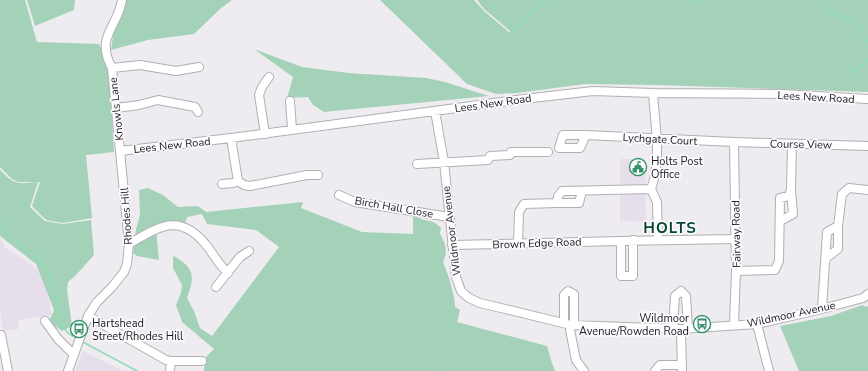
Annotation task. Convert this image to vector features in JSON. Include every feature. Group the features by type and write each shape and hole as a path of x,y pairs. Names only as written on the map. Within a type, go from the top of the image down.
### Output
{"street":[{"name":"Knowls Lane","path":"120,151 112,68 108,62 105,42 108,31 118,15 122,0"},
{"path":"112,68 140,66 176,71 199,67"},
{"path":"265,134 259,95 262,87 269,77"},
{"name":"Lees New Road","path":"120,151 265,134 292,129 593,91 783,94 868,99"},
{"path":"653,93 656,139 656,177 651,189 657,202 658,240"},
{"path":"116,108 164,100 195,107 198,112"},
{"path":"290,101 292,129"},
{"name":"Wildmoor Avenue","path":"435,111 444,162 452,245 458,283 464,295 487,304 570,324 681,328 757,324 863,298 868,294"},
{"name":"Lychgate Court","path":"586,135 734,142"},
{"path":"232,138 238,181 244,185 250,186 308,175 318,175"},
{"name":"Course View","path":"734,142 868,146"},
{"name":"Fairway Road","path":"734,142 736,239 734,325"},
{"path":"780,221 793,214 791,189 792,144"},
{"name":"Rhodes Hill","path":"68,371 88,316 97,302 124,272 126,264 129,244 120,151"},
{"path":"417,164 488,160 490,156 510,155 511,152 548,152"},
{"path":"222,184 234,183 238,181"},
{"path":"826,258 838,249 838,226 842,194 849,188 868,190"},
{"path":"557,203 558,196 562,191 651,189"},
{"path":"736,271 775,270 779,261 780,198 789,196 791,189"},
{"path":"518,244 519,212 524,204 579,203 582,191"},
{"name":"Birch Hall Close","path":"339,195 355,202 449,217"},
{"path":"129,244 157,228 168,225 186,227 195,233 219,265 228,273"},
{"path":"822,309 826,258 826,232 838,226"},
{"name":"Brown Edge Road","path":"452,245 736,239"},
{"path":"621,241 621,276 633,276 634,240"},
{"path":"216,287 240,257 249,251"},
{"path":"88,316 171,361 202,361"},
{"path":"45,321 67,350 75,352"},
{"path":"570,324 576,360 584,371"},
{"path":"757,324 768,371"},
{"path":"654,371 660,366 682,368 681,328"},
{"path":"1,335 8,371"},
{"path":"170,371 171,361"}],"shaded area":[{"path":"620,159 645,159 646,222 620,221"},
{"path":"0,238 5,247 43,273 52,315 18,320 19,329 3,331 0,310"},
{"path":"83,351 124,371 75,371"}],"green space":[{"path":"0,0 25,0 37,42 99,44 109,69 114,152 86,155 92,218 63,223 46,220 32,206 40,182 38,182 30,207 45,221 63,224 91,220 94,255 68,282 67,290 72,326 62,331 49,322 54,310 36,264 0,236 0,170 13,181 20,183 37,182 18,182 12,179 0,167"},
{"path":"27,0 75,0 74,10 35,26"},
{"path":"125,0 232,0 220,9 194,34 148,40 111,50 113,36"},
{"path":"380,0 474,0 484,11 510,33 510,31 484,9 477,0 868,0 868,92 585,84 517,93 496,94 467,84"},
{"path":"254,49 302,67 349,73 426,78 445,82 489,96 324,112 313,105 308,97 287,98 293,77"},
{"path":"148,188 163,195 178,207 198,206 206,212 303,202 301,208 362,232 413,234 413,214 421,219 434,223 441,228 440,234 446,248 445,259 443,262 453,291 455,307 460,310 457,322 547,346 555,371 204,371 205,358 214,349 182,322 176,305 181,293 182,285 173,268 173,256 188,267 192,275 187,298 194,311 200,328 212,336 279,247 256,230 207,224 202,214 187,217 183,230 171,228 156,230 159,260 137,256 133,253 136,229 140,215 139,190"},
{"path":"862,305 866,307 868,306 868,371 799,371 780,326 831,316"}],"waterway":[{"path":"511,33 546,0"},
{"path":"690,0 697,0"},
{"path":"819,0 829,12 855,22 868,42"},
{"path":"848,74 857,70 868,59"},
{"path":"0,221 4,231 31,253 48,271 63,327 68,333 76,338"},
{"path":"81,341 137,371"}],"place":[{"name":"Holts Post Office","path":"638,167"},
{"name":"Wildmoor Avenue/Rowden Road","path":"702,324"},
{"name":"Hartshead Street/Rhodes Hill","path":"79,329"}],"district":[{"name":"HOLTS","path":"670,228"}]}
